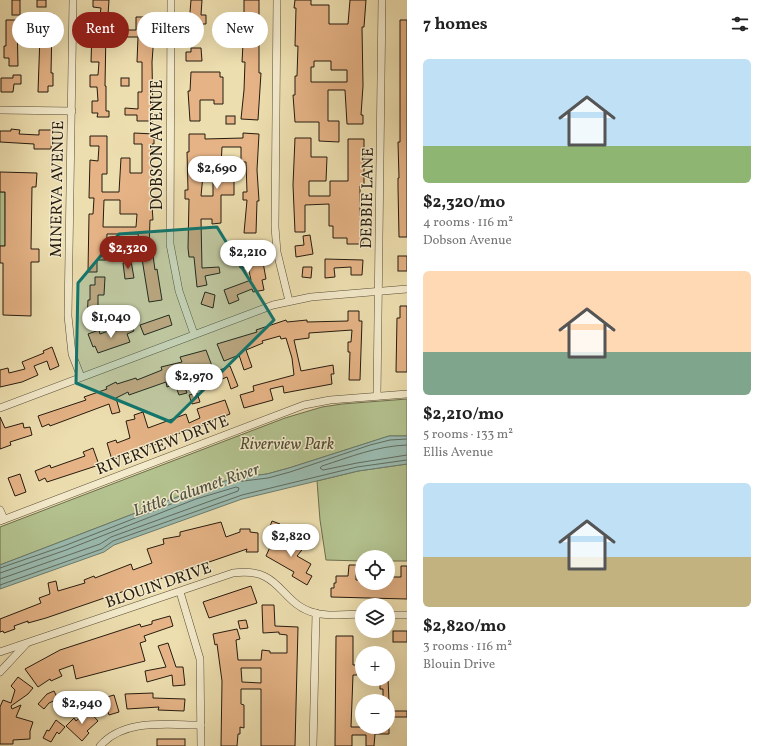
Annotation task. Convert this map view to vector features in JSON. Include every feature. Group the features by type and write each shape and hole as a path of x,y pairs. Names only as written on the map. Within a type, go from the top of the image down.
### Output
{"street":[{"name":"MINERVA AVENUE","path":"72,0 72,111 68,316 72,354 81,377"},
{"name":"DOBSON AVENUE","path":"171,0 170,244 179,291 194,334"},
{"path":"277,0 275,227 278,252 289,301"},
{"name":"DEBBIE LANE","path":"377,396 382,0"},
{"path":"0,110 72,111"},
{"path":"0,408 256,311 289,301 335,294 407,289"},
{"name":"RIVERVIEW DRIVE","path":"2,520 304,405 330,400 407,394"},
{"path":"0,510 2,520"},
{"name":"BLOUIN DRIVE","path":"0,652 233,573 254,572 263,575 271,580 302,608 316,613"},
{"path":"180,592 200,659 201,746"},
{"path":"313,746 316,613 355,614"},
{"path":"395,615 407,615"},
{"path":"0,672 28,642"},
{"path":"101,745 115,733 133,727 201,725"}],"highlighted area":[{"path":"217,227 274,320 171,422 76,383 78,283 119,234"}],"green space":[{"path":"0,192 5,192 5,246 0,246"},
{"name":"Riverview Park","path":"407,399 407,436 389,436 289,468 267,474 235,478 193,491 0,565 0,527 285,418 322,407"},
{"path":"407,464 407,561 395,561 395,550 355,550 355,561 326,560 320,520 317,481 358,471"}],"water":[{"path":"389,436 407,436 407,464 358,471 242,499 114,545 104,552 0,589 0,565 193,491 235,478 267,474 289,468"}],"building":[{"path":"12,0 20,0 20,12 12,12"},
{"path":"37,0 46,0 46,7 37,7"},
{"path":"93,0 109,0 108,12 100,12 101,8 93,7"},
{"path":"191,0 202,0 201,12 190,12"},
{"path":"244,0 259,0 259,12 244,12"},
{"path":"295,0 311,0 311,5 329,5 329,24 348,24 350,0 366,0 364,27 362,27 363,86 361,115 363,115 363,124 347,124 345,90 328,90 328,121 339,121 339,142 319,141 319,122 295,122 293,95 295,95 295,76 297,76 298,46 295,46 296,8 294,8","holes":["314,61 331,61 331,70 347,70 347,82 311,82 311,67 314,67"]},
{"path":"204,15 206,15 206,24 204,24"},
{"path":"137,17 137,37 129,37 129,30 136,30"},
{"path":"6,20 12,20 12,48 18,48 18,66 9,66 9,58 4,58 4,46 6,46"},
{"path":"400,20 407,20 407,237 399,237 398,142 400,142"},
{"path":"40,48 52,48 51,73 53,73 53,86 48,86 48,92 38,92"},
{"path":"91,48 106,48 106,111 109,111 109,117 97,117 98,113 92,113 92,101 98,101 97,87 90,87 90,75 98,75 99,62 91,62"},
{"path":"138,48 153,48 153,121 137,121 137,115 125,115 125,108 138,109 138,92 142,92 142,62 137,62"},
{"path":"191,48 201,48 202,61 186,61 186,52 191,52"},
{"path":"243,48 259,48 259,73 261,73 258,120 241,119 245,62 242,62"},
{"path":"191,72 220,72 220,77 223,77 223,104 214,104 214,100 200,100 200,121 190,121 188,91 190,91"},
{"path":"13,75 21,75 21,84 14,84 13,92 1,92 1,78 13,78"},
{"path":"121,78 129,78 129,86 121,86"},
{"path":"226,116 235,116 235,124 226,124"},
{"path":"11,129 20,130 19,134 39,135 39,130 52,130 51,149 34,149 34,144 0,142 0,131 11,131"},
{"path":"134,133 154,134 154,144 152,144 151,192 153,220 150,220 149,249 152,248 155,270 157,269 162,300 149,302 138,234 107,234 106,260 97,260 97,272 88,272 89,214 93,214 94,198 89,198 90,160 98,161 99,146 90,146 90,136 107,136 107,174 102,174 102,192 119,192 121,158 130,158 130,173 142,173 142,144 134,144","holes":["104,200 120,200 120,214 137,214 136,227 103,227"]},
{"path":"243,133 259,134 257,170 259,201 257,201 256,233 244,233 247,200 243,200 243,192 247,192 246,162 241,162 241,147 222,147 221,165 204,165 201,196 213,196 213,177 234,177 234,195 221,195 221,223 212,224 212,219 201,219 202,268 219,267 220,273 205,276 207,285 197,287 194,257 189,257 188,248 189,199 185,199 185,190 188,190 187,152 189,152 189,134 205,134 205,139 243,138"},
{"path":"295,138 311,138 311,157 327,157 326,181 309,181 309,196 330,196 330,181 348,181 348,139 364,139 364,186 360,186 360,216 362,216 361,235 363,235 363,244 347,244 347,238 333,238 333,226 329,226 329,204 305,205 305,232 295,232 293,185"},
{"path":"0,172 37,173 36,187 32,187 31,249 39,249 39,262 31,262 31,316 3,315 3,263 0,263 0,246 5,246 5,192 0,192"},
{"path":"310,235 313,254 296,257 295,246 304,245 303,236"},
{"path":"248,246 249,253 261,251 266,279 262,280 264,290 253,292 252,289 237,295 239,300 229,304 224,290 251,280 248,267 240,268 237,247"},
{"path":"398,256 407,256 407,271 398,271"},
{"path":"325,259 363,260 362,275 351,275 351,267 334,268 335,277 325,278"},
{"path":"131,261 134,278 125,279 123,263"},
{"path":"303,267 312,267 311,278 302,277"},
{"path":"95,277 105,277 104,295 98,295 98,319 87,319 88,300 90,300 90,285 95,285"},
{"path":"205,292 215,295 213,308 201,304"},
{"path":"400,306 407,306 407,372 396,372 397,318 400,318"},
{"path":"348,311 359,311 359,321 362,321 360,380 349,380 350,352 348,352 348,342 351,342 352,330 309,333 309,338 294,340 301,371 333,365 334,374 331,374 332,384 284,393 283,386 270,389 273,400 244,408 240,395 254,391 253,386 294,375 292,358 286,338 281,339 280,336 262,341 263,343 246,350 252,367 244,370 239,355 224,361 217,344 257,332 256,330 286,320 287,322 307,320 307,322 348,321"},
{"path":"169,315 172,325 144,335 140,325"},
{"path":"131,323 134,331 127,334 130,342 98,353 95,346 93,347 88,334 99,330 100,334 108,331 109,334"},
{"path":"52,347 59,366 50,370 47,361 34,366 38,375 22,382 0,387 0,370 8,368 9,373 25,369 22,362 44,353 43,351"},
{"path":"206,350 212,366 203,369 201,365 187,370 189,375 181,378 187,393 179,395 175,384 167,387 166,382 129,395 128,392 116,398 120,412 112,414 109,404 50,426 49,424 42,427 38,416 86,400 84,397 107,389 106,387 116,382 117,384 136,378 137,380 162,370 161,367 182,362 180,357"},
{"path":"230,366 238,386 231,389 227,377 215,382 212,373"},
{"path":"197,393 200,402 192,404 189,395"},
{"path":"225,400 230,414 212,421 212,423 202,425 158,441 159,443 149,447 148,445 112,460 107,443 116,440 117,443 130,438 126,421 135,419 134,415 143,412 148,428 186,414 189,423 200,418 197,409"},
{"path":"0,417 5,428 23,423 24,428 30,427 32,435 10,442 11,445 0,449"},
{"path":"93,448 99,465 47,482 45,478 39,481 35,471 50,465 51,468 85,456 83,452"},
{"path":"20,474 26,492 15,496 8,478"},
{"path":"272,521 280,524 277,532 269,529"},
{"path":"221,522 226,537 240,532 240,529 250,529 250,532 258,533 258,552 246,552 247,549 46,618 28,623 28,621 14,626 15,629 4,633 3,631 0,632 0,619 41,603 39,598 50,594 48,583 56,581 58,591 85,583 84,580 94,576 95,578 131,564 133,570 152,563 147,549 164,544 163,539 180,536 180,532"},
{"path":"275,536 285,540 284,542 295,550 303,536 310,540 297,556 311,564 306,573 312,576 307,585 292,576 294,572 266,556"},
{"path":"349,565 355,565 355,590 395,590 395,577 401,577 401,566 407,566 407,599 331,597 331,588 334,588 336,576 348,576"},
{"path":"251,586 257,603 209,618 203,602"},
{"path":"262,605 274,605 275,626 298,627 295,746 261,746 261,689 241,689 241,704 244,705 244,728 240,727 237,746 221,746 222,681 217,644 215,645 213,634 237,629 240,639 236,640 238,660 261,660 262,650 270,651 270,653 287,653 287,635 279,634 279,632 263,633","holes":["241,668 261,668 261,683 242,682"]},
{"path":"170,616 173,626 144,636 146,641 140,643 145,661 76,679 73,665 59,670 62,676 51,681 50,679 38,687 25,669 60,650 140,624 141,627 152,624 152,621"},
{"path":"246,620 248,628 240,629 238,621"},
{"path":"395,631 407,631 407,642 393,642 393,638 395,638"},
{"path":"336,636 353,636 353,665 355,665 355,675 353,675 351,727 355,727 355,734 375,734 374,746 366,746 366,735 352,735 352,746 335,746"},
{"path":"168,643 176,667 183,667 185,685 173,686 172,675 147,682 145,671 166,667 158,646"},
{"path":"18,677 33,688 28,694 11,706 12,709 21,705 16,717 33,722 30,731 30,739 13,740 13,744 0,744 0,707 3,700 11,703 15,690 11,686"},
{"path":"380,686 388,686 389,694 383,694 383,689 380,689"},
{"path":"54,691 58,699 49,703 44,709 38,704 47,694"},
{"path":"153,693 153,698 185,699 184,711 158,710 159,707 127,709 125,694"},
{"path":"114,695 119,712 109,715 106,707 102,708 100,699"},
{"path":"88,710 98,721 87,731 89,733 82,741 66,726 74,718 76,721"},
{"path":"395,711 407,711 407,717 395,717"},
{"path":"56,720 65,727 59,734 57,732 51,742 43,738 47,730 49,731"},
{"path":"157,739 185,739 185,746 157,746"}],"water label":[{"name":"Little Calumet River","path":"196,489"}]}
